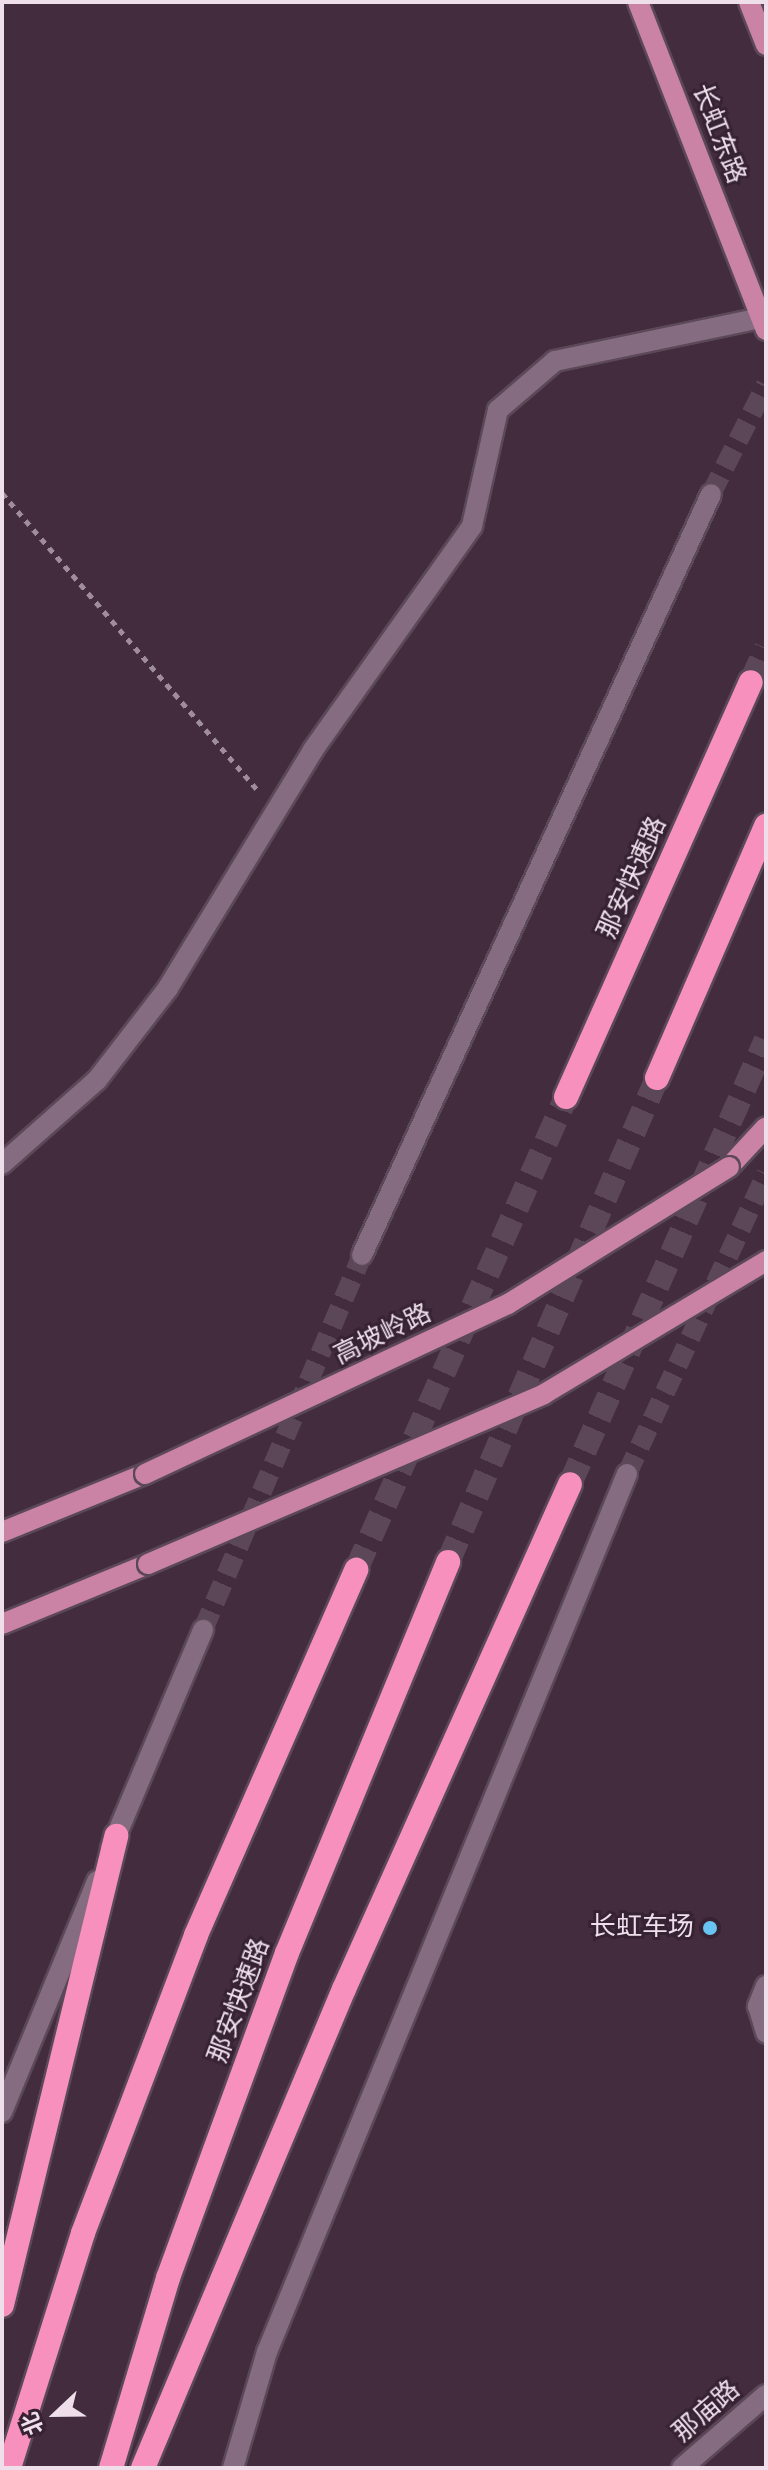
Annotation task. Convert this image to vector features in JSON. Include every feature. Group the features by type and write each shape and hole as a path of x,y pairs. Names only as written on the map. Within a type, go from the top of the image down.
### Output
{"highway":[{"name":"那安快速路","path":"566,1097 751,682"},
{"path":"657,1078 766,826"},
{"path":"143,2468 344,1989 570,1484"},
{"name":"那安快速路","path":"111,2468 168,2278 287,1953 448,1562"},
{"path":"9,2468 83,2233 196,1935 356,1570"},
{"path":"2,2305 116,1836"}],"main road":[{"name":"长虹东路","path":"638,2 764,324"},
{"path":"749,2 766,45"},
{"path":"729,1167 766,1127"},
{"name":"高坡岭路","path":"2,1532 145,1474 508,1304 766,1145"},
{"path":"2,1624 544,1394 766,1261"}],"street":[{"path":"2,1164 97,1080 168,988 276,811 472,526 498,410 555,361 764,324"},
{"path":"362,1255 711,494"},
{"path":"233,2468 267,2352 627,1474"},
{"path":"2,2112 203,1630"},
{"path":"766,1986 758,2006 766,2033"},
{"name":"那庙路","path":"682,2468 766,2395"}],"path":[{"path":"2,493 276,811"}],"tunnel":[{"path":"711,494 766,385"},
{"path":"751,682 766,648"},
{"path":"570,1484 766,1040"},
{"path":"448,1562 657,1078"},
{"path":"356,1570 566,1097"},
{"path":"627,1474 766,1174"},
{"path":"203,1630 362,1255"}],"place":[{"name":"长虹车场","path":"710,1928"}]}
